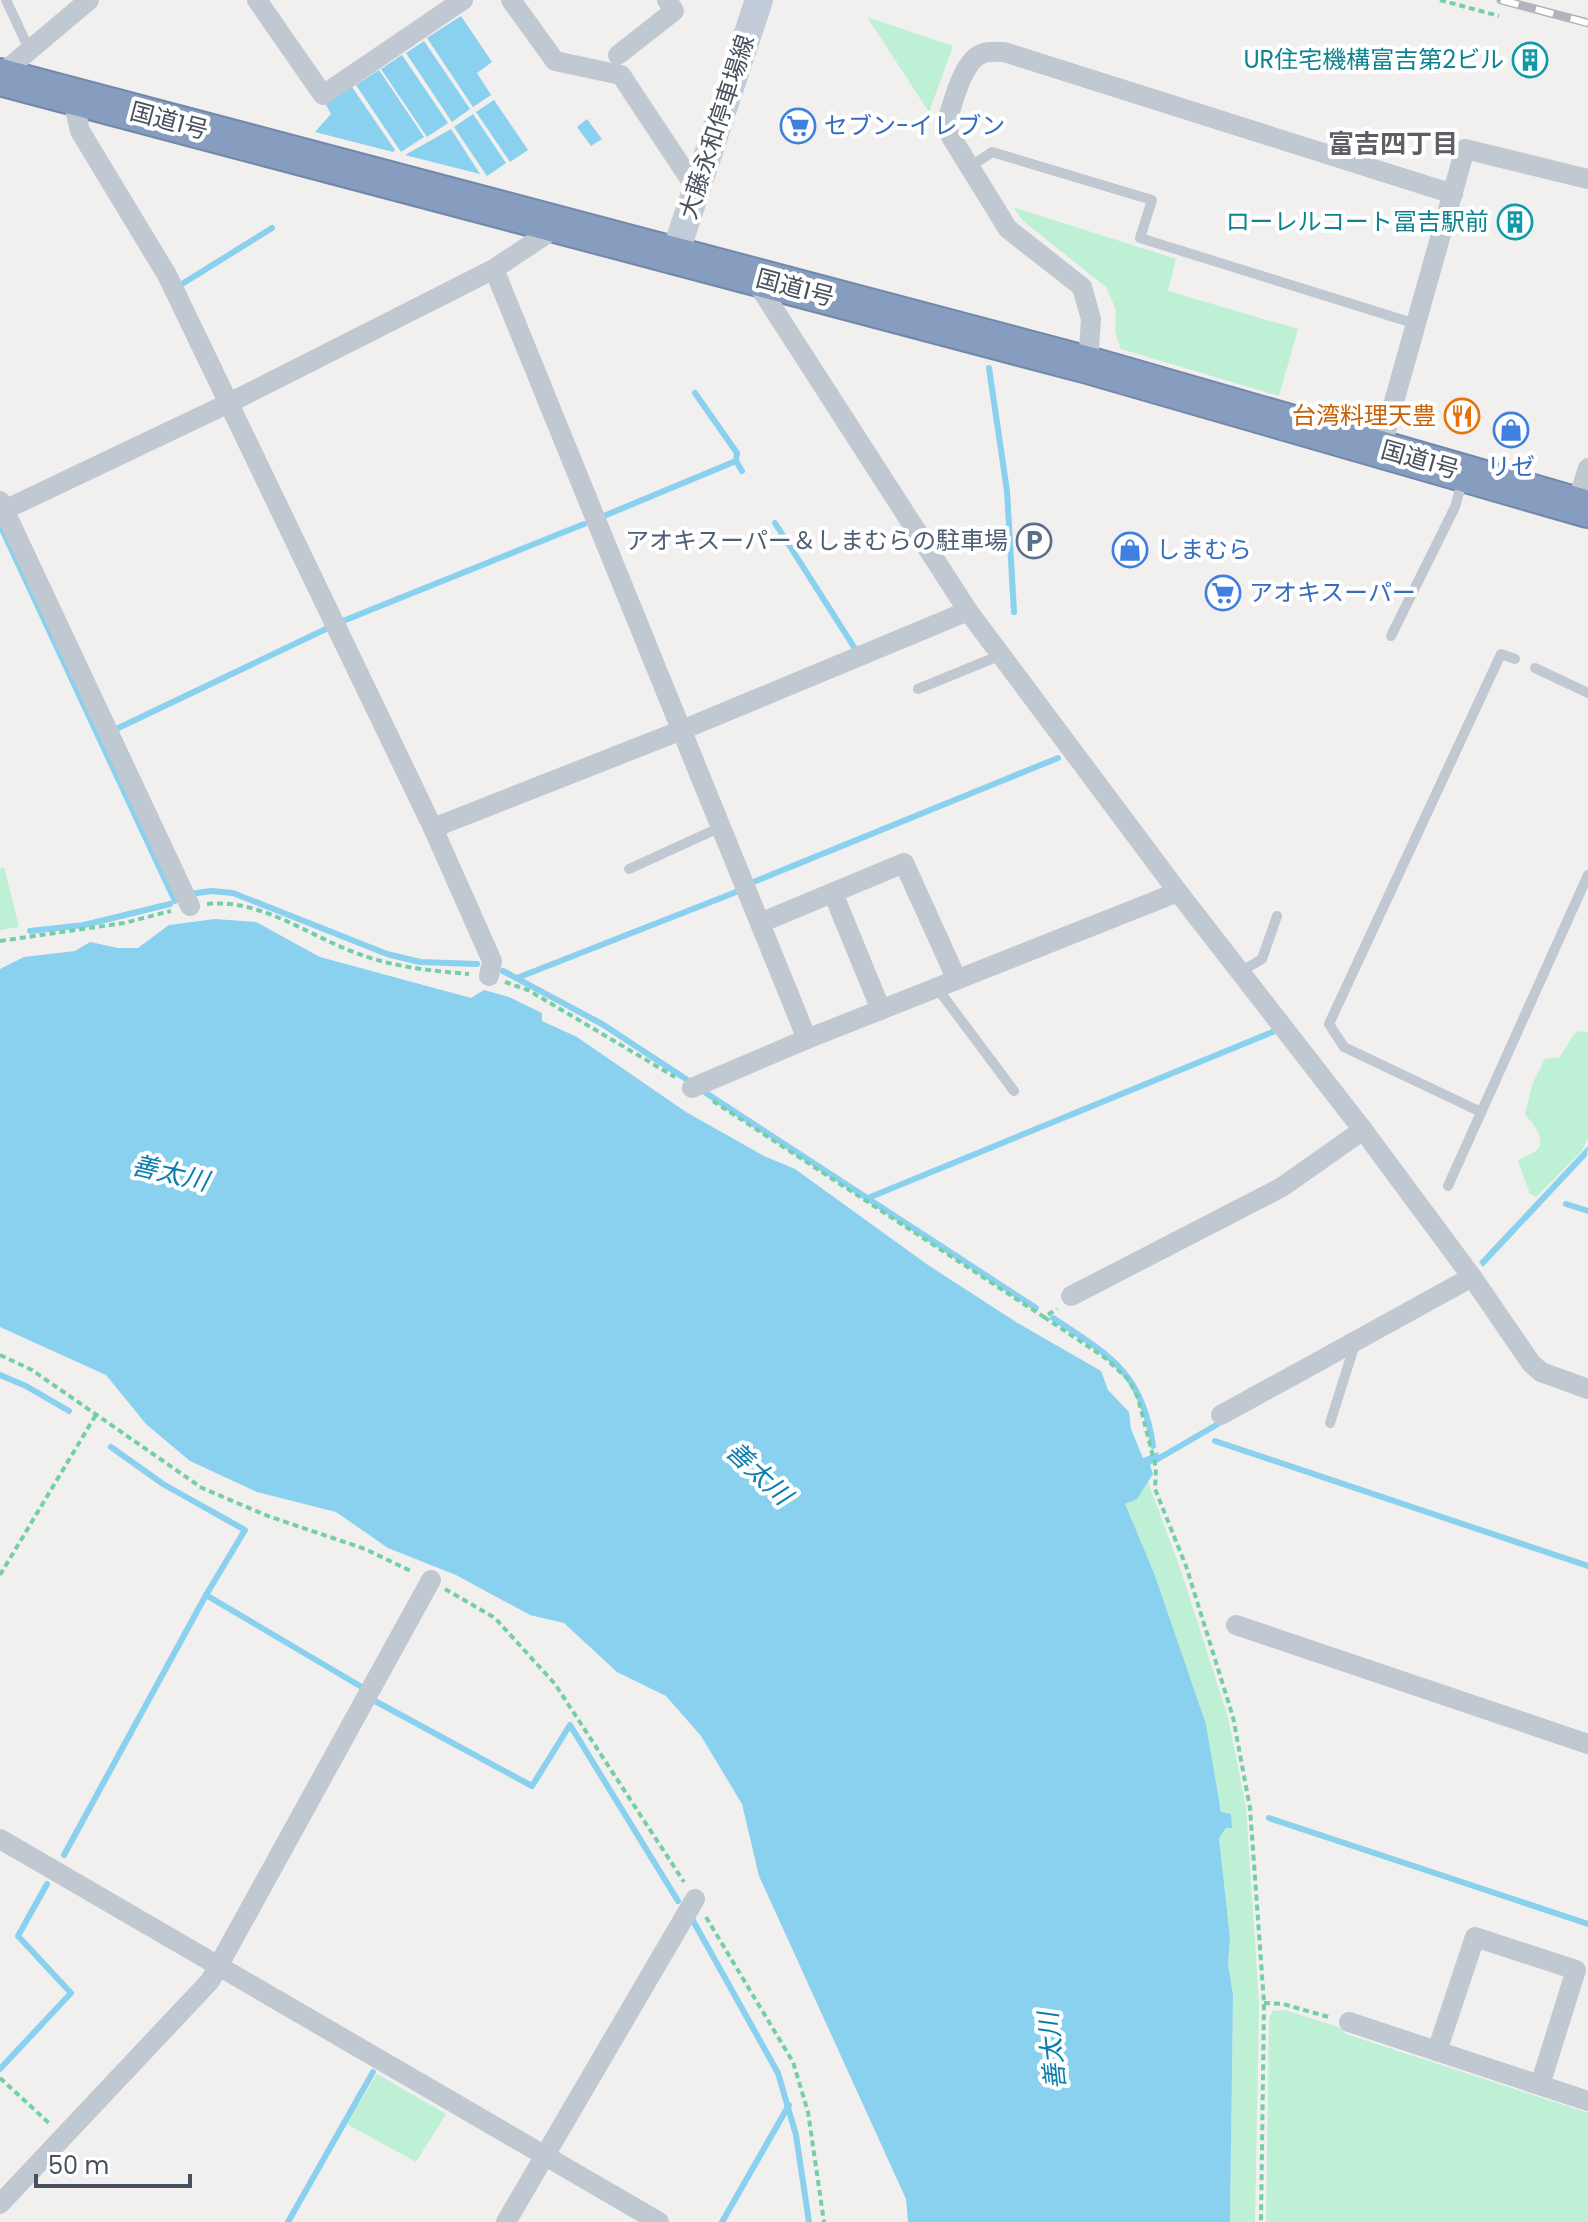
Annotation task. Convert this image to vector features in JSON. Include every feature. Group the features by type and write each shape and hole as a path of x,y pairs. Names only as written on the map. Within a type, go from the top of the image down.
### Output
{"highway":[{"name":"国道1号","path":"0,76 1088,365 1582,508"}],"main road":[{"name":"大藤永和停車場線","path":"675,254 759,0"}],"street":[{"path":"0,76 89,0"},
{"path":"257,0 323,95 463,0"},
{"path":"511,0 555,61 621,75 697,190"},
{"path":"618,55 674,11 667,0"},
{"path":"1088,365 1091,319 1082,287 1008,229 945,127 963,74 972,59 983,53 1004,52 1453,194"},
{"path":"72,95 80,131 167,275 433,828 492,961 489,976"},
{"path":"1381,448 1465,149 1588,179"},
{"path":"190,906 1,507 229,403 494,269 560,225"},
{"path":"494,269 807,1039"},
{"path":"752,276 968,611 1178,892 1363,1130 1472,1277 1531,1363 1541,1372 1588,1389"},
{"path":"1582,508 1588,468"},
{"path":"433,828 682,730 968,611"},
{"path":"760,923 904,863 957,980"},
{"path":"692,1088 807,1039 1178,892"},
{"path":"833,893 881,1010"},
{"path":"1071,1296 1282,1187 1363,1130"},
{"path":"1221,1415 1472,1277"},
{"path":"0,2204 210,1981 431,1580"},
{"path":"1236,1625 1588,1744"},
{"path":"0,1839 659,2222"},
{"path":"506,2222 695,1899"},
{"path":"1437,2051 1475,1937 1561,1965 1576,1970 1540,2085"},
{"path":"1349,2022 1588,2101"}],"lane":[{"path":"6,0 29,49"},
{"path":"970,167 992,152 1152,200 1140,238 1416,324"},
{"path":"1391,636 1455,507 1465,473"},
{"path":"1481,1112 1344,1047 1329,1024 1501,654 1515,659"},
{"path":"918,689 1001,655"},
{"path":"1535,668 1588,693"},
{"path":"629,869 721,827"},
{"path":"1448,1186 1588,875"},
{"path":"1240,972 1262,959 1277,916"},
{"path":"937,988 1014,1091"},
{"path":"1330,1423 1356,1341"}],"path":[{"path":"1440,0 1499,16"},
{"path":"0,941 124,923 190,906 229,902 263,912 360,955 424,970 489,976 528,990 692,1088 1104,1357 1129,1380 1144,1412 1149,1432 1150,1451 1156,1468 1155,1489 1186,1566 1233,1717 1250,1808 1264,2003 1261,2222"},
{"path":"1044,1317 1071,1296"},
{"path":"0,1355 32,1370 202,1488 268,1516 365,1549 431,1580 495,1618 555,1684 695,1899 793,2062 808,2112 824,2222"},
{"path":"0,1575 97,1413"},
{"path":"1264,2003 1283,2004 1349,2022"},
{"path":"0,2078 64,2136"}],"green space":[{"path":"867,17 953,46 929,112"},
{"path":"1013,207 1176,259 1168,291 1298,329 1279,396 1121,349 1115,332 1116,310 1106,287 1023,221"},
{"path":"4,867 19,927 0,930 0,869"},
{"path":"1580,1031 1588,1033 1588,1138 1581,1152 1536,1197 1530,1194 1518,1161 1536,1151 1540,1142 1538,1132 1525,1114 1532,1085 1545,1059 1560,1057 1574,1034"},
{"path":"1148,1482 1180,1568 1228,1717 1246,1807 1259,2003 1255,2222 1230,2222 1233,1995 1219,1837 1227,1828 1230,1814 1221,1812 1206,1724 1154,1573 1124,1504 1137,1498"},
{"path":"1285,2010 1344,2029 1343,2033 1588,2113 1588,2222 1266,2222 1269,2018 1273,2011"},
{"path":"377,2074 446,2114 416,2162 347,2124"}],"water":[{"path":"461,16 492,62 477,73 491,95 473,107 427,38"},
{"path":"424,41 470,109 452,122 406,53"},
{"path":"402,55 448,123 427,137 381,69"},
{"path":"379,70 424,137 401,152 356,85"},
{"path":"352,87 395,150 393,152 315,132 331,114 325,103"},
{"path":"494,100 528,150 510,162 476,112"},
{"path":"473,114 506,163 487,176 454,127"},
{"path":"587,119 602,139 591,146 577,127"},
{"path":"451,129 480,174 405,155"},
{"name":"善太川","path":"215,919 256,922 320,957 471,998 484,990 509,997 542,1013 542,1021 577,1037 686,1112 764,1156 795,1169 928,1265 1016,1322 1101,1371 1108,1390 1129,1412 1131,1429 1143,1458 1158,1452 1160,1458 1150,1465 1153,1474 1137,1499 1125,1504 1154,1573 1206,1724 1221,1812 1231,1814 1232,1828 1226,1828 1219,1838 1233,1995 1230,2222 908,2222 906,2199 759,1876 742,1804 701,1736 666,1696 617,1672 564,1623 530,1615 456,1575 388,1548 336,1512 257,1492 190,1461 146,1424 106,1375 0,1327 0,969 24,957 75,951 90,942 118,948 138,948 169,925"},
{"path":"1588,1146 1587,1156 1483,1267 1479,1262"}],"waterway":[{"path":"182,284 272,228"},
{"path":"989,368 1007,491 1014,612"},
{"path":"695,393 737,453 736,461"},
{"path":"599,518 736,461 742,471"},
{"path":"775,523 854,647"},
{"path":"343,621 584,524"},
{"path":"0,525 175,901"},
{"path":"112,731 328,628"},
{"path":"751,883 1058,758"},
{"path":"190,894 211,891 233,893 387,954 420,962 477,964"},
{"path":"517,978 736,892"},
{"path":"30,931 84,925 170,904"},
{"path":"503,971 602,1024 689,1081"},
{"path":"868,1198 1275,1031"},
{"path":"706,1093 1036,1308"},
{"path":"1566,1204 1588,1211"},
{"path":"1053,1318 1092,1344 1121,1369 1141,1401 1153,1446"},
{"path":"0,1375 69,1411"},
{"path":"1156,1460 1218,1424"},
{"path":"1215,1441 1588,1566"},
{"path":"111,1447 163,1484 245,1530 206,1595 360,1686"},
{"path":"64,1855 206,1595"},
{"path":"375,1701 532,1786 570,1725 678,1901"},
{"path":"1269,1818 1588,1924"},
{"path":"0,2069 71,1993 18,1936 47,1884"},
{"path":"691,1917 778,2073 796,2135 809,2222"},
{"path":"288,2222 373,2072"},
{"path":"722,2222 789,2105"}],"railway":[{"path":"1501,0 1588,23"}],"place":[{"name":"UR住宅機構富吉第2ビル","path":"1530,60"},
{"name":"セブン-イレブン","path":"798,126"},
{"name":"ローレルコート冨吉駅前","path":"1515,222"},
{"name":"台湾料理天豊","path":"1462,416"},
{"name":"リゼ","path":"1511,430"},
{"name":"アオキスーパー＆しまむらの駐車場","path":"1034,541"},
{"name":"しまむら","path":"1130,550"},
{"name":"アオキスーパー","path":"1223,593"}],"district":[{"name":"富吉四丁目","path":"1393,144"}]}
